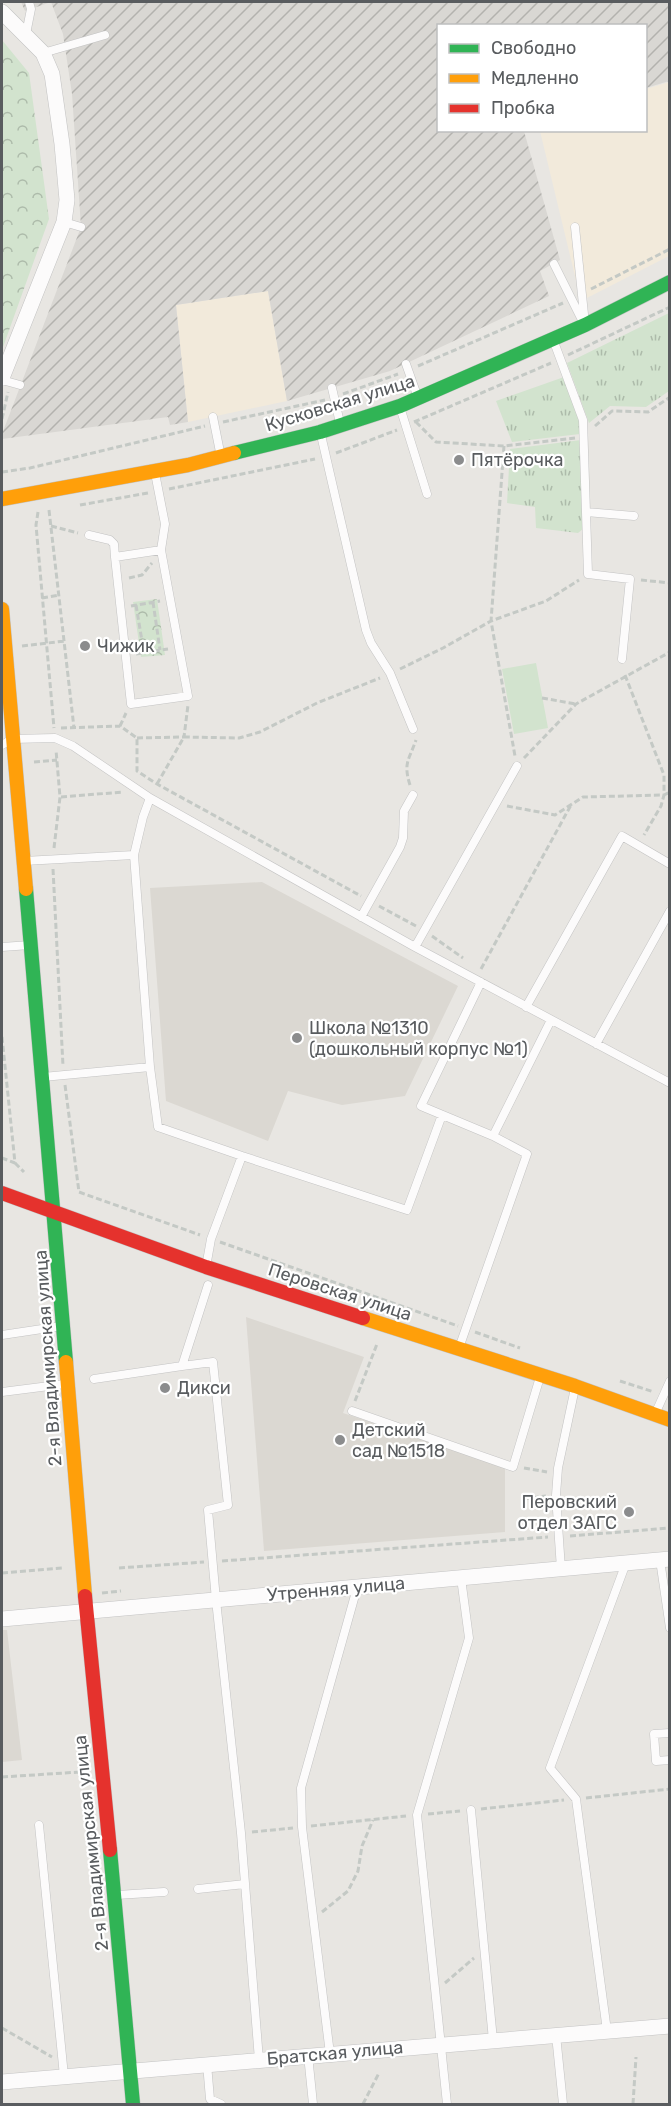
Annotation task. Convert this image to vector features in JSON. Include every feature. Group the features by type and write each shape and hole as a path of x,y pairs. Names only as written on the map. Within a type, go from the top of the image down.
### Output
{"street":[{"path":"2,12 43,53 52,74 67,200 64,222 5,380"},
{"name":"Кусковская улица","path":"2,499 155,472 221,457 320,432 400,406 585,325 669,282"},
{"name":"2-я Владимирская улица","path":"2,609 7,742 23,861 86,1611 115,1895 133,2104"},
{"name":"Перовская улица","path":"2,1193 206,1267 575,1386 669,1420"},
{"name":"Утренняя улица","path":"2,1619 665,1560"},
{"name":"Братская улица","path":"2,2082 669,2026"}],"lane":[{"path":"26,34 31,9 29,2"},
{"path":"43,53 105,35"},
{"path":"64,222 81,227"},
{"path":"575,227 585,325"},
{"path":"554,264 585,325"},
{"path":"553,339 583,420 588,574 630,579 622,659"},
{"path":"407,367 418,399"},
{"path":"5,380 20,385"},
{"path":"332,388 340,425"},
{"path":"400,406 428,494"},
{"path":"214,421 221,457"},
{"path":"320,432 366,630 371,643 390,673 413,729"},
{"path":"89,536 110,540 114,544 131,704 188,696 160,551 165,524 155,472"},
{"path":"586,512 634,516"},
{"path":"115,557 160,551"},
{"path":"7,742 55,738 73,746 150,798 415,947 669,1083"},
{"path":"415,947 517,766"},
{"path":"361,917 400,847 403,838 404,811 413,795"},
{"path":"150,798 142,817 134,855 150,1067 158,1127 407,1210 442,1115"},
{"path":"526,1007 622,836 669,864"},
{"path":"23,861 134,855"},
{"path":"596,1044 669,911"},
{"path":"2,947 30,945"},
{"path":"458,1349 528,1154 493,1136 421,1106 481,982"},
{"path":"493,1136 551,1020"},
{"path":"42,1077 150,1067"},
{"path":"206,1267 211,1239 242,1156"},
{"path":"182,1366 208,1285"},
{"path":"2,1335 63,1326"},
{"path":"94,1379 213,1362 228,1505 208,1510 241,1833 259,2060"},
{"path":"352,1411 513,1467 541,1375"},
{"path":"655,1414 669,1381"},
{"path":"2,1392 68,1384"},
{"path":"561,1569 556,1495 558,1473 575,1386"},
{"path":"665,1560 669,1628"},
{"path":"607,2031 576,1799 550,1768 626,1563"},
{"path":"447,2104 417,1815 469,1638 461,1578"},
{"path":"330,2054 315,1915 302,1827 301,1788 357,1588"},
{"path":"669,1733 654,1734 656,1761 669,1760"},
{"path":"471,1810 493,2040"},
{"path":"39,1825 64,2076"},
{"path":"198,1889 245,1884"},
{"path":"115,1895 164,1892"},
{"path":"556,2035 563,2104"},
{"path":"309,2055 313,2104"},
{"path":"207,2064 210,2099 221,2104"}],"path":[{"path":"582,294 669,249"},
{"path":"2,472 30,468 214,421 333,397 380,382 407,367 571,299"},
{"path":"2,419 5,380"},
{"path":"416,422 436,442 504,446 583,437 612,411 648,412 669,397"},
{"path":"504,446 491,621 517,766"},
{"path":"49,510 74,728"},
{"path":"37,512 36,525 60,797 53,860 64,1074 79,1192 529,1351"},
{"path":"51,526 89,536"},
{"path":"117,580 142,575 160,551"},
{"path":"54,728 120,726 137,738 238,738 260,732 317,703 361,687 443,648 491,621 546,600 588,574"},
{"path":"630,579 669,583"},
{"path":"42,598 60,595"},
{"path":"120,608 171,599"},
{"path":"153,602 160,650"},
{"path":"136,605 144,653"},
{"path":"5,647 65,641"},
{"path":"126,656 180,647"},
{"path":"517,766 576,704 669,652"},
{"path":"625,675 664,775 664,795 661,806 638,845"},
{"path":"150,798 184,737 188,696"},
{"path":"542,698 576,704"},
{"path":"413,729 416,740 406,768 413,795"},
{"path":"60,797 121,793 126,790 137,771 137,738"},
{"path":"34,762 57,760"},
{"path":"137,771 424,930 471,964"},
{"path":"495,804 555,815 583,797 664,795 669,792"},
{"path":"480,971 571,806"},
{"path":"2,1037 15,1163"},
{"path":"2,1158 15,1163 24,1172"},
{"path":"352,1411 377,1344"},
{"path":"612,1379 663,1395"},
{"path":"513,1467 558,1473"},
{"path":"119,1568 669,1528"},
{"path":"371,1542 371,1550"},
{"path":"2,1574 63,1568"},
{"path":"2,1777 80,1772"},
{"path":"241,1833 669,1789"},
{"path":"315,1915 348,1891 358,1871 362,1846 373,1820"},
{"path":"436,1992 484,1949"},
{"path":"2,2028 55,2059"},
{"path":"633,2104 636,2057"},
{"path":"363,2104 379,2073"}],"shaded area":[{"path":"21,2 51,2 25,11"},
{"path":"51,2 669,2 669,81 647,88 647,24 437,24 437,132 524,132 560,260 540,271 549,296 390,371 287,401 268,291 176,305 188,422 170,425 168,417 2,439 81,227 72,94 63,34"},
{"path":"669,82 669,256 581,301 540,132 647,132 647,89"},
{"path":"268,291 287,401 188,422 176,305"},
{"name":"Школа №1310 (дошкольный корпус №1)","path":"262,882 458,986 405,1096 342,1105 288,1091 268,1141 166,1101 150,888"},
{"name":"Детский сад №1518","path":"246,1317 364,1357 343,1413 505,1467 505,1532 264,1551"},
{"path":"2,1630 7,1630 22,1760 2,1762"}],"green space":[{"path":"2,40 29,73 49,219 2,350"},
{"path":"669,313 669,391 646,407 610,406 589,423 567,363"},
{"path":"564,377 579,421 580,434 512,442 496,401"},
{"path":"581,440 583,529 578,533 536,528 535,507 507,503 510,449"},
{"path":"157,599 165,655 141,657 133,602"},
{"path":"536,663 548,728 514,734 502,669"}],"traffic: fast":[{"path":"234,453 320,432 400,406 585,325 670,282"},
{"path":"26,889 66,1362"},
{"path":"110,1850 133,2104"}],"traffic: slow":[{"path":"2,499 188,465 234,453"},
{"path":"2,609 26,889"},
{"path":"363,1318 575,1386 670,1420"},
{"path":"66,1362 85,1596"}],"traffic: jam":[{"path":"2,1193 206,1267 363,1318"},
{"path":"85,1596 110,1850"}],"place":[{"name":"Пятёрочка","path":"459,460"},
{"name":"Чижик","path":"85,646"},
{"name":"Школа №1310 (дошкольный корпус №1)","path":"297,1038"},
{"name":"Дикси","path":"165,1388"},
{"name":"Детский сад №1518","path":"340,1440"},
{"name":"Перовский отдел ЗАГС","path":"629,1512"}]}
